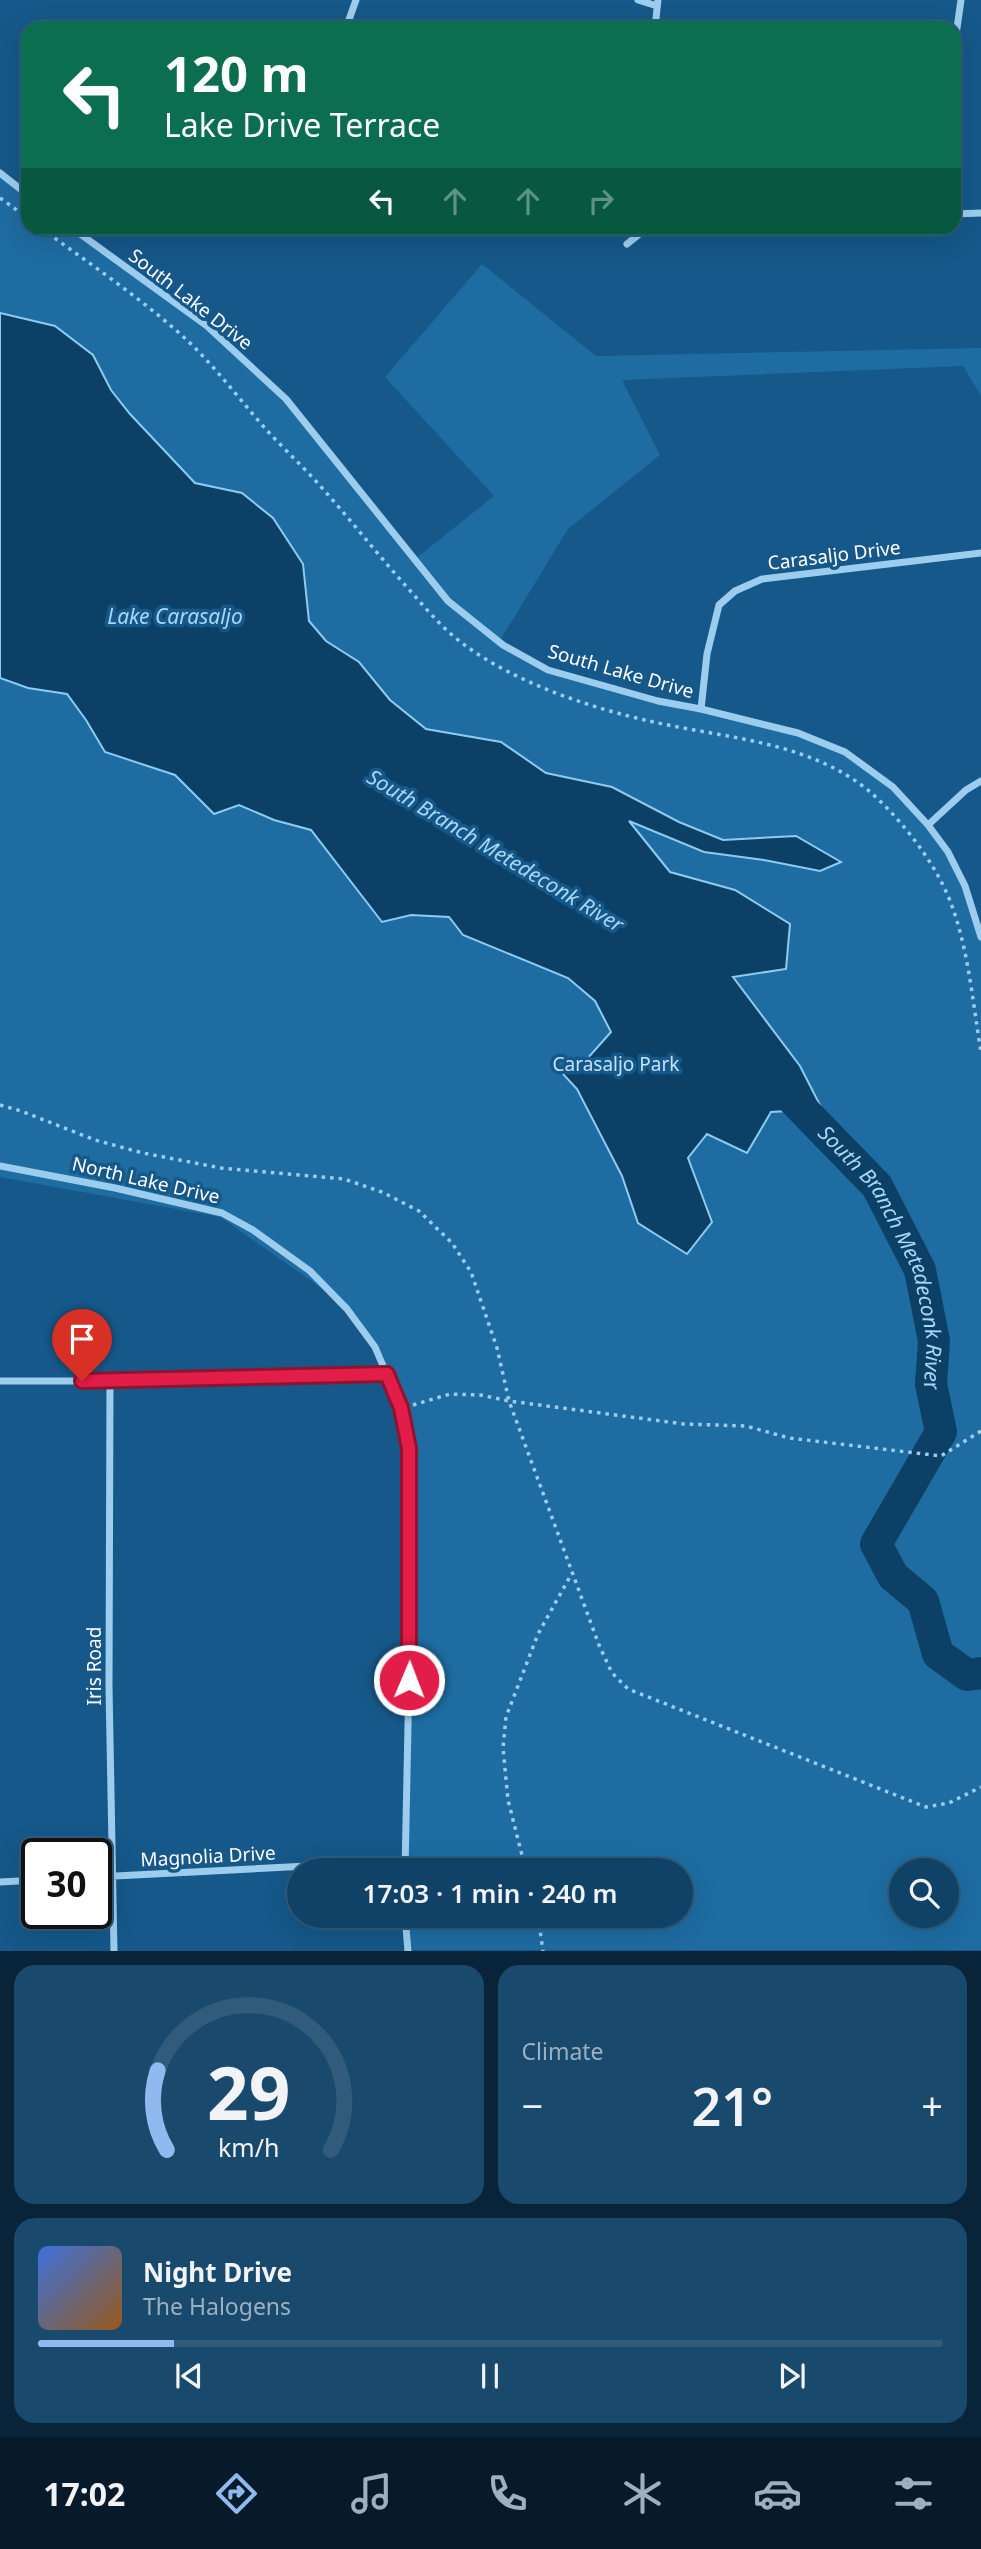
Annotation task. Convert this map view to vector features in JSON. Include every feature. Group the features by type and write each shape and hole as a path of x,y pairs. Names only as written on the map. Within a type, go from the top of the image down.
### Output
{"street":[{"path":"348,21 356,0"},
{"path":"638,0 657,3 656,21"},
{"path":"958,21 961,0"},
{"path":"0,173 21,190"},
{"path":"961,214 981,213"},
{"name":"South Lake Drive","path":"82,235 207,326 286,399 448,601 503,646 548,670 658,701 798,733 845,752 893,787 928,825 948,852 965,886 981,937"},
{"path":"627,244 638,235"},
{"name":"Carasaljo Drive","path":"701,709 707,654 719,605 735,591 762,579 981,553"},
{"path":"928,825 966,790 981,781"},
{"name":"North Lake Drive","path":"0,1166 162,1197 222,1213 253,1230 310,1271 347,1309 375,1347 401,1408 409,1448 411,1495 405,1858"},
{"path":"0,1381 387,1374"},
{"name":"Iris Road","path":"110,1381 109,1687 114,1951"},
{"name":"Magnolia Drive","path":"113,1877 287,1867"},
{"path":"0,1882 21,1881"},
{"path":"406,1928 408,1951"}],"path":[{"path":"0,198 21,213"},
{"path":"50,235 121,287 187,341 349,518 438,622 466,646 515,674 580,702 648,721 750,739 804,756 835,768 878,799 902,824 926,857 952,905 961,936 981,1052"},
{"path":"0,1105 95,1140 143,1153 221,1168 344,1179 382,1192 419,1211 452,1243 471,1272 497,1348 509,1401 612,1673 628,1689 926,1807 936,1807 981,1787"},
{"path":"401,1408 450,1394 480,1395 684,1423 746,1426 789,1438 941,1455 981,1431"},
{"path":"523,1858 508,1800 503,1748 506,1717 538,1634 572,1573"},
{"path":"539,1928 542,1951"}],"green space":[{"name":"Carasaljo Park","path":"0,173 21,190 21,235 82,235 207,326 286,399 415,559 494,496 385,377 482,264 596,356 981,348 981,396 963,366 622,380 660,455 568,529 499,642 548,670 798,733 845,752 893,787 948,852 981,937 981,1950 408,1950 406,1928 693,1928 693,1858 405,1858 407,1439 387,1374 360,1327 337,1299 220,1217 0,1177"}],"water":[{"name":"Lake Carasaljo","path":"0,313 55,326 93,355 111,390 130,414 195,483 242,493 273,518 303,564 309,621 326,641 359,662 390,700 426,729 501,742 546,773 612,787 679,822 723,840 796,836 841,862 820,871 704,852 629,821 670,872 735,890 790,924 786,969 733,977 800,1066 822,1109 771,1112 747,1153 707,1134 688,1158 712,1222 687,1254 638,1223 622,1176 577,1089 563,1074 587,1059 611,1032 595,1001 568,978 463,935 449,917 411,915 382,922 311,830 274,820 239,805 214,814 175,775 105,752 67,694 28,688 0,678"}],"waterway":[{"name":"South Branch Metedeconk River","path":"772,1078 877,1186 920,1270 934,1341 931,1384 941,1432 876,1544 893,1576 923,1601 938,1654 967,1675 981,1673"}],"route":[{"path":"82,1381 387,1374 401,1408 409,1448 409,1680"}]}
